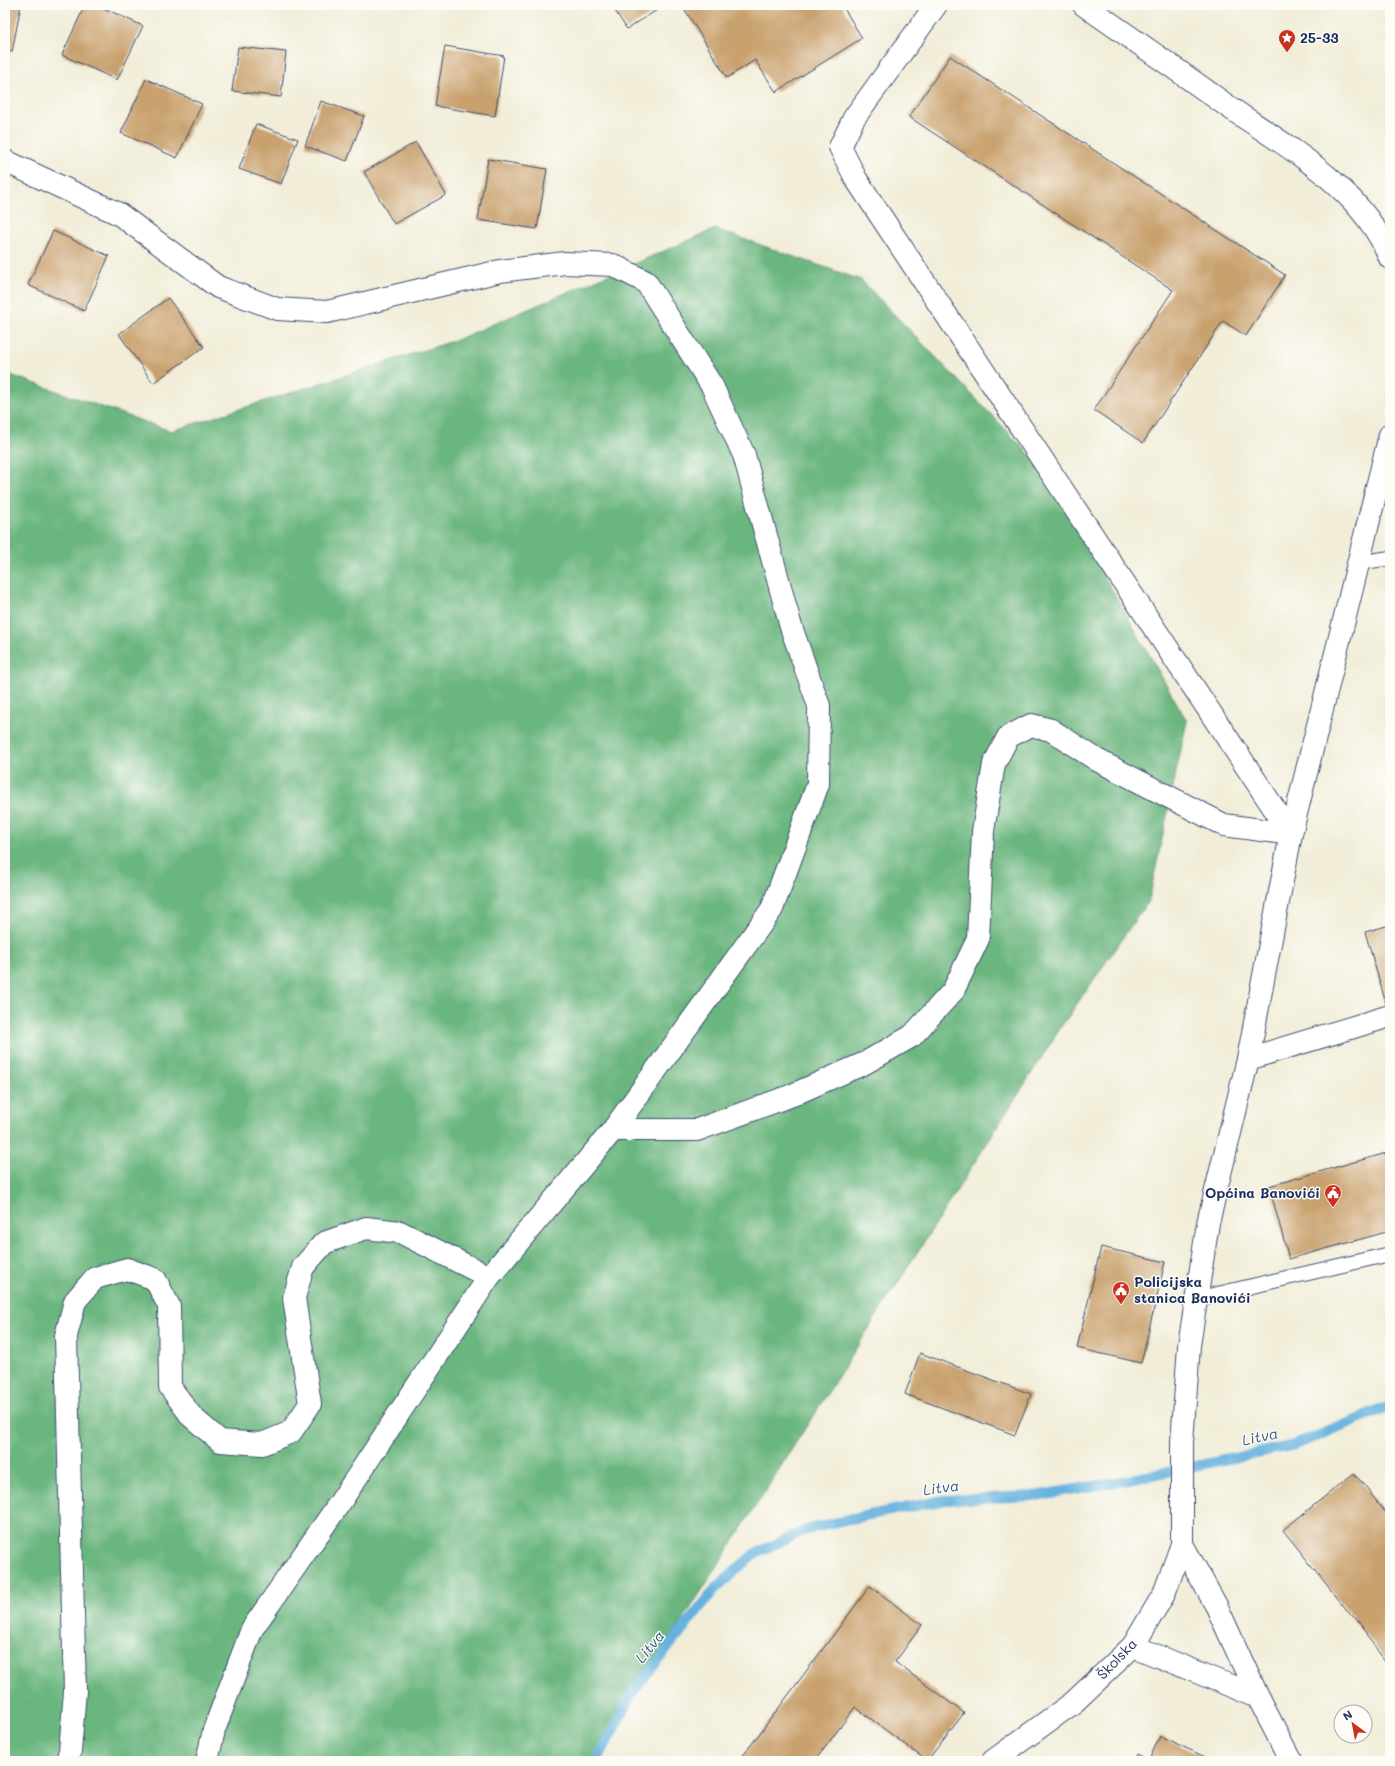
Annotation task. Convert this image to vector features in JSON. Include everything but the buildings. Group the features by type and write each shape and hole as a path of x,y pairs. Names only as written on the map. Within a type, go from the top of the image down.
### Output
{"street":[{"path":"936,5 854,118 840,147 856,179 1291,834"},
{"path":"1084,5 1305,160 1341,189 1362,212 1382,239 1390,258"},
{"path":"5,161 120,214 218,287 277,309 327,312 500,271 565,263 613,265 646,282 712,386 744,455 791,627 818,706 818,784 772,909 613,1130 489,1277 341,1500 252,1629 214,1730 207,1761"},
{"name":"Školska","path":"993,1761 1074,1702 1133,1646 1164,1594 1182,1544 1182,1442 1190,1346 1208,1223 1248,1059 1291,834 1390,435"},
{"path":"613,1130 697,1130 811,1087 865,1063 912,1036 954,991 978,939 984,832 994,764 1008,737 1031,725 1051,730 1097,760 1224,825 1291,834"},
{"path":"1248,1059 1390,1016"},
{"path":"66,1761 70,1751 75,1691 66,1336 75,1301 95,1278 127,1268 155,1279 170,1306 170,1387 192,1417 220,1441 262,1444 291,1432 310,1404 294,1298 303,1267 324,1243 366,1228 400,1232 489,1277"},
{"path":"1182,1544 1217,1607 1258,1697 1291,1761"},
{"path":"1133,1646 1258,1697"}],"lane":[{"path":"1358,563 1390,558"},
{"path":"1196,1299 1390,1254"}],"green space":[{"path":"715,229 861,280 1042,467 1187,721 1149,900 1061,1027 593,1761 5,1761 5,373 171,431 456,340"}],"waterway":[{"name":"Litva","path":"597,1761 633,1692 715,1589 754,1554 806,1530 849,1519 945,1500 1034,1496 1123,1481 1295,1445 1390,1406"}],"place":[{"name":"25-33","path":"1287,53"},
{"name":"Općina Banovići","path":"1333,1208"},
{"name":"Policijska stanica Banovići","path":"1121,1305"}]}
